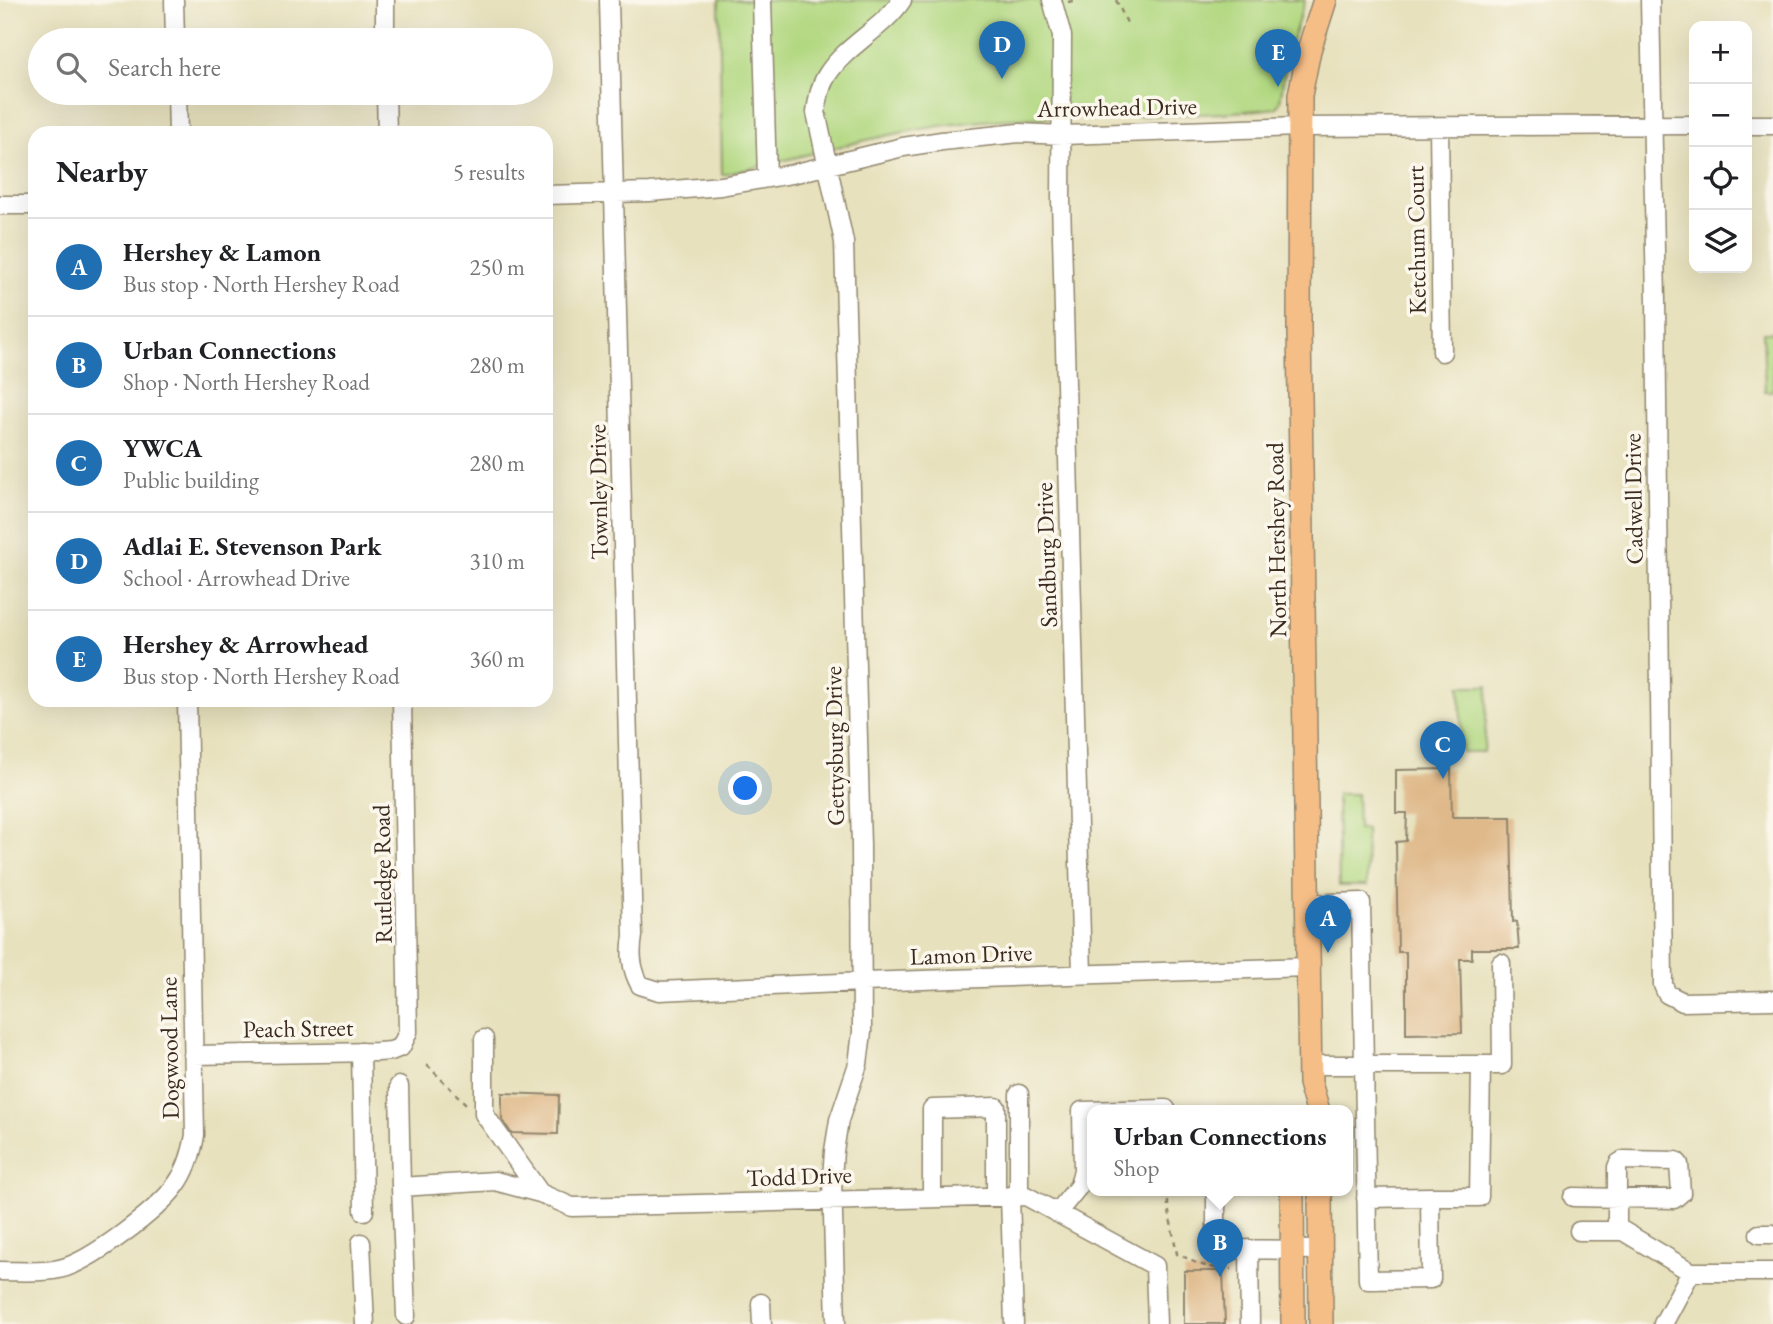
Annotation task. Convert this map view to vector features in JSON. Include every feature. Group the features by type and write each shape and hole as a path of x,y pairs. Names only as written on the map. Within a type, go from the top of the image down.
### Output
{"main road":[{"name":"North Hershey Road","path":"1317,1105 1310,1074 1308,967 1299,328 1300,95 1309,50 1325,0"},
{"name":"North Hershey Road","path":"1302,1105 1310,1074"},
{"path":"1292,1196 1293,1324"},
{"path":"1320,1196 1321,1324"}],"street":[{"path":"174,0 175,28"},
{"path":"384,0 385,28"},
{"name":"Townley Drive","path":"609,0 633,936 631,959 638,982"},
{"path":"762,0 767,178"},
{"name":"Gettysburg Drive","path":"836,1324 834,1150 839,1120 858,1064 863,982 857,656 844,242 816,112 828,74 879,26 902,0"},
{"name":"Sandburg Drive","path":"1052,0 1062,36 1061,200 1082,974"},
{"name":"Cadwell Drive","path":"1650,0 1664,943 1661,973 1669,996 1683,1002 1773,1000"},
{"path":"177,105 178,126"},
{"path":"386,105 387,126"},
{"name":"Arrowhead Drive","path":"553,195 686,190 767,178 942,141 1019,133 1063,135 1300,127 1689,125"},
{"path":"1752,125 1773,125"},
{"name":"Ketchum Court","path":"1439,127 1442,352"},
{"path":"0,205 28,205"},
{"name":"Dogwood Lane","path":"0,1271 56,1270 90,1257 168,1195 189,1161 195,1135 187,707"},
{"name":"Rutledge Road","path":"402,707 408,1032 402,1045"},
{"path":"1307,904 1361,902 1368,1280 1431,1279 1430,1197"},
{"path":"1310,1074 1363,1065 1502,1065 1501,963"},
{"name":"Lamon Drive","path":"638,982 648,989 659,991 1308,967"},
{"path":"484,1039 484,1114 540,1194"},
{"name":"Peach Street","path":"193,1055 391,1051 402,1045"},
{"path":"361,1052 365,1211"},
{"path":"1366,1198 1479,1197 1481,1065"},
{"path":"399,1086 406,1316"},
{"path":"1008,1196 1019,1094"},
{"path":"932,1198 932,1109 996,1107 1008,1196 1014,1324"},
{"path":"1057,1213 1079,1186 1083,1170 1082,1111 1087,1111"},
{"name":"Todd Drive","path":"401,1187 495,1181 540,1194 572,1208 1026,1196 1155,1266 1157,1324"},
{"path":"1216,1196 1216,1249 1321,1250"},
{"path":"1573,1197 1617,1197 1617,1231"},
{"path":"1579,1231 1623,1231 1691,1272 1773,1272"},
{"path":"360,1243 365,1324"},
{"path":"1249,1249 1250,1324"},
{"path":"1663,1324 1691,1272"},
{"path":"761,1304 762,1324"}],"path":[{"path":"1116,0 1127,23"},
{"path":"427,1065 471,1108 484,1114"},
{"path":"1168,1196 1177,1254"},
{"path":"1169,1252 1219,1269 1249,1268"}],"green space":[{"path":"719,0 1305,0 1287,56 1280,102 1276,108 1203,114 983,121 884,136 722,175"},
{"path":"1763,332 1773,332 1773,391 1765,391"},
{"path":"1460,686 1488,686 1484,752 1462,752"},
{"path":"1337,794 1357,794 1358,829 1366,829 1367,886 1339,886"}],"building":[{"path":"1451,769 1452,817 1511,817 1513,922 1517,921 1519,949 1472,949 1472,959 1460,959 1462,1033 1406,1034 1406,952 1398,952 1396,842 1406,841 1407,813 1396,813 1396,770"},
{"path":"502,1093 559,1095 558,1134 511,1133 502,1119"},
{"path":"1184,1271 1223,1271 1225,1324 1184,1324"}],"place":[{"name":"Adlai E. Stevenson Park","path":"1002,79"},
{"name":"Hershey & Arrowhead","path":"1278,87"},
{"name":"YWCA","path":"1443,779"},
{"name":"Hershey & Lamon","path":"1328,953"},
{"name":"Urban Connections","path":"1220,1277"}]}
